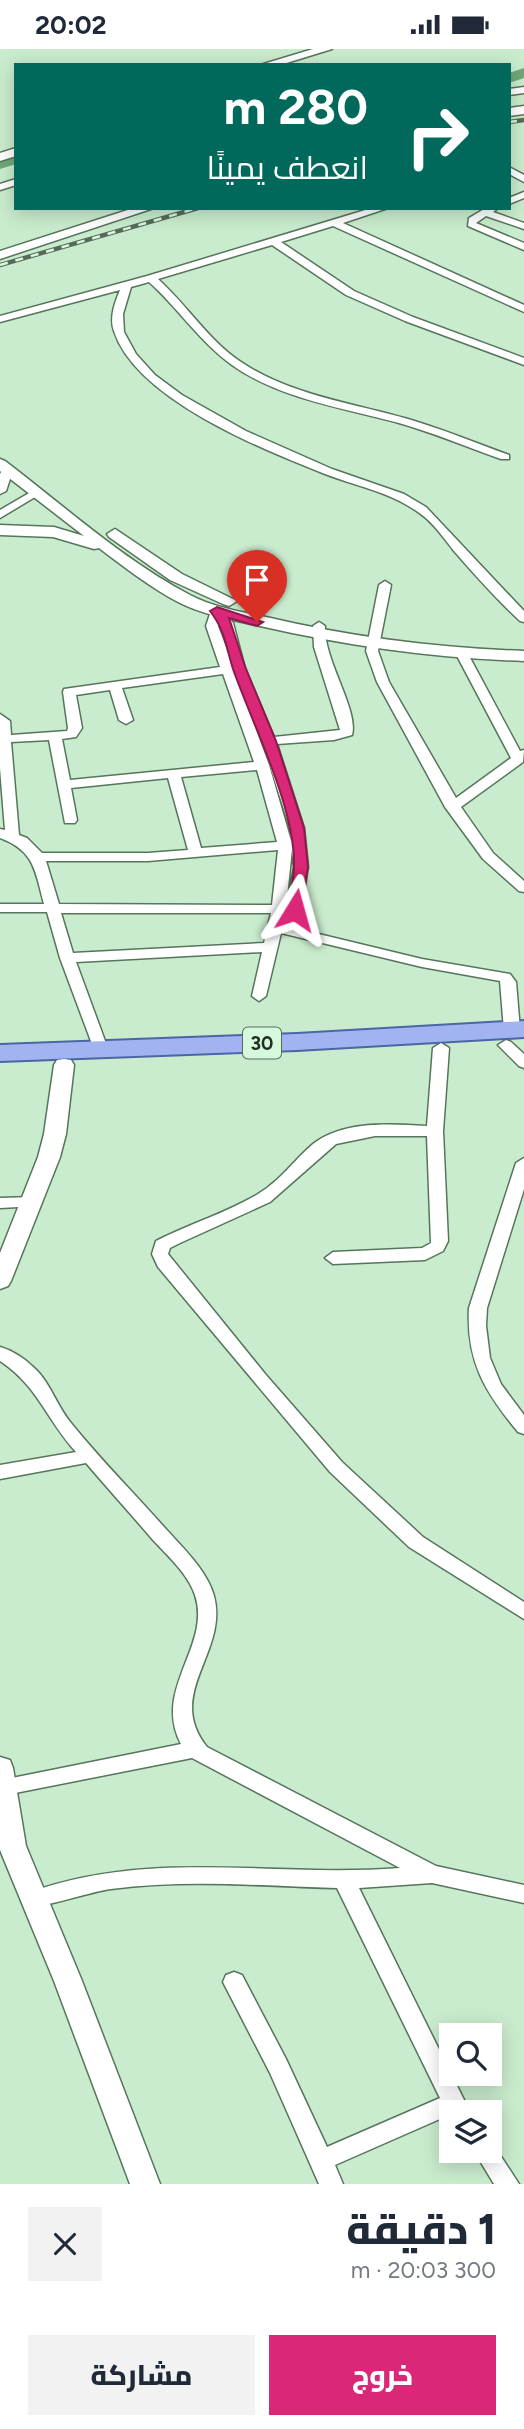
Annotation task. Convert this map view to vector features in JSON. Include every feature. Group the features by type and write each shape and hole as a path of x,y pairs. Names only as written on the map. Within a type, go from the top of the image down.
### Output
{"main road":[{"name":"30","path":"0,1067 441,1048 518,1042"},
{"name":"30","path":"0,1053 518,1042"}],"street":[{"path":"273,63 326,49"},
{"path":"0,254 142,210"},
{"path":"0,319 151,278 376,210"},
{"path":"524,226 489,210 472,220 472,225 524,247"},
{"path":"334,223 524,309"},
{"path":"275,242 350,293 409,319 524,362"},
{"path":"151,278 189,316 208,340 237,364 270,382 296,392 407,422 505,457"},
{"path":"126,285 119,308 118,331 131,354 162,386 193,407 243,433 422,509 524,618"},
{"path":"0,449 119,555 173,592 318,630 379,642 463,654 524,656"},
{"path":"0,491 3,467 41,488 222,605 239,669 269,741 300,845 301,867 290,931"},
{"path":"0,515 41,488"},
{"path":"0,530 54,532 75,537 119,555"},
{"path":"385,585 379,642 373,655 383,682 452,807 488,856 524,888"},
{"path":"222,605 212,626 262,765 285,846 279,909 259,996"},
{"path":"269,741 334,736 347,731 318,630"},
{"path":"452,807 521,757 463,654"},
{"path":"3,739 71,734 75,728 69,692 226,670"},
{"path":"115,687 126,720"},
{"path":"0,718 3,721 6,834 22,841 38,857 67,958 100,1049"},
{"path":"55,736 71,820"},
{"path":"64,785 262,765"},
{"path":"174,775 195,854"},
{"path":"38,857 121,858 300,845"},
{"path":"0,908 279,909"},
{"path":"274,927 422,963 505,978 509,982 518,1042"},
{"path":"67,958 269,947"},
{"path":"333,1258 425,1254 437,1247 440,1241 440,1218 435,1131 441,1048"},
{"path":"0,1281 32,1202 55,1134 64,1065"},
{"path":"435,1131 371,1132 336,1137 320,1147 284,1185 262,1199 174,1238 162,1245 160,1254 164,1263 336,1468 416,1542 524,1612"},
{"path":"524,1163 516,1218 478,1308 475,1332 488,1378 516,1408 524,1427"},
{"path":"0,1203 32,1202"},
{"path":"0,1353 25,1369 38,1383 63,1426 186,1564 204,1594 208,1623 185,1688 181,1716 187,1739 197,1749 296,1805 432,1874 524,1894"},
{"path":"0,1472 90,1456"},
{"path":"145,2184 35,1899 6,1849 1,1778 197,1749"},
{"path":"35,1899 60,1889 172,1874 344,1879 432,1874"},
{"path":"344,1879 452,2100"},
{"path":"234,1982 278,2066 331,2184"},
{"path":"322,2160 439,2115"},
{"path":"493,2163 507,2184"}],"waterway":[{"path":"511,77 524,73"},
{"path":"0,164 14,160"}],"railway":[{"path":"511,122 524,120"},
{"path":"0,265 191,210"}],"route":[{"path":"257,622 217,611 227,623 239,669 269,741 297,828 301,867 295,910"}]}
